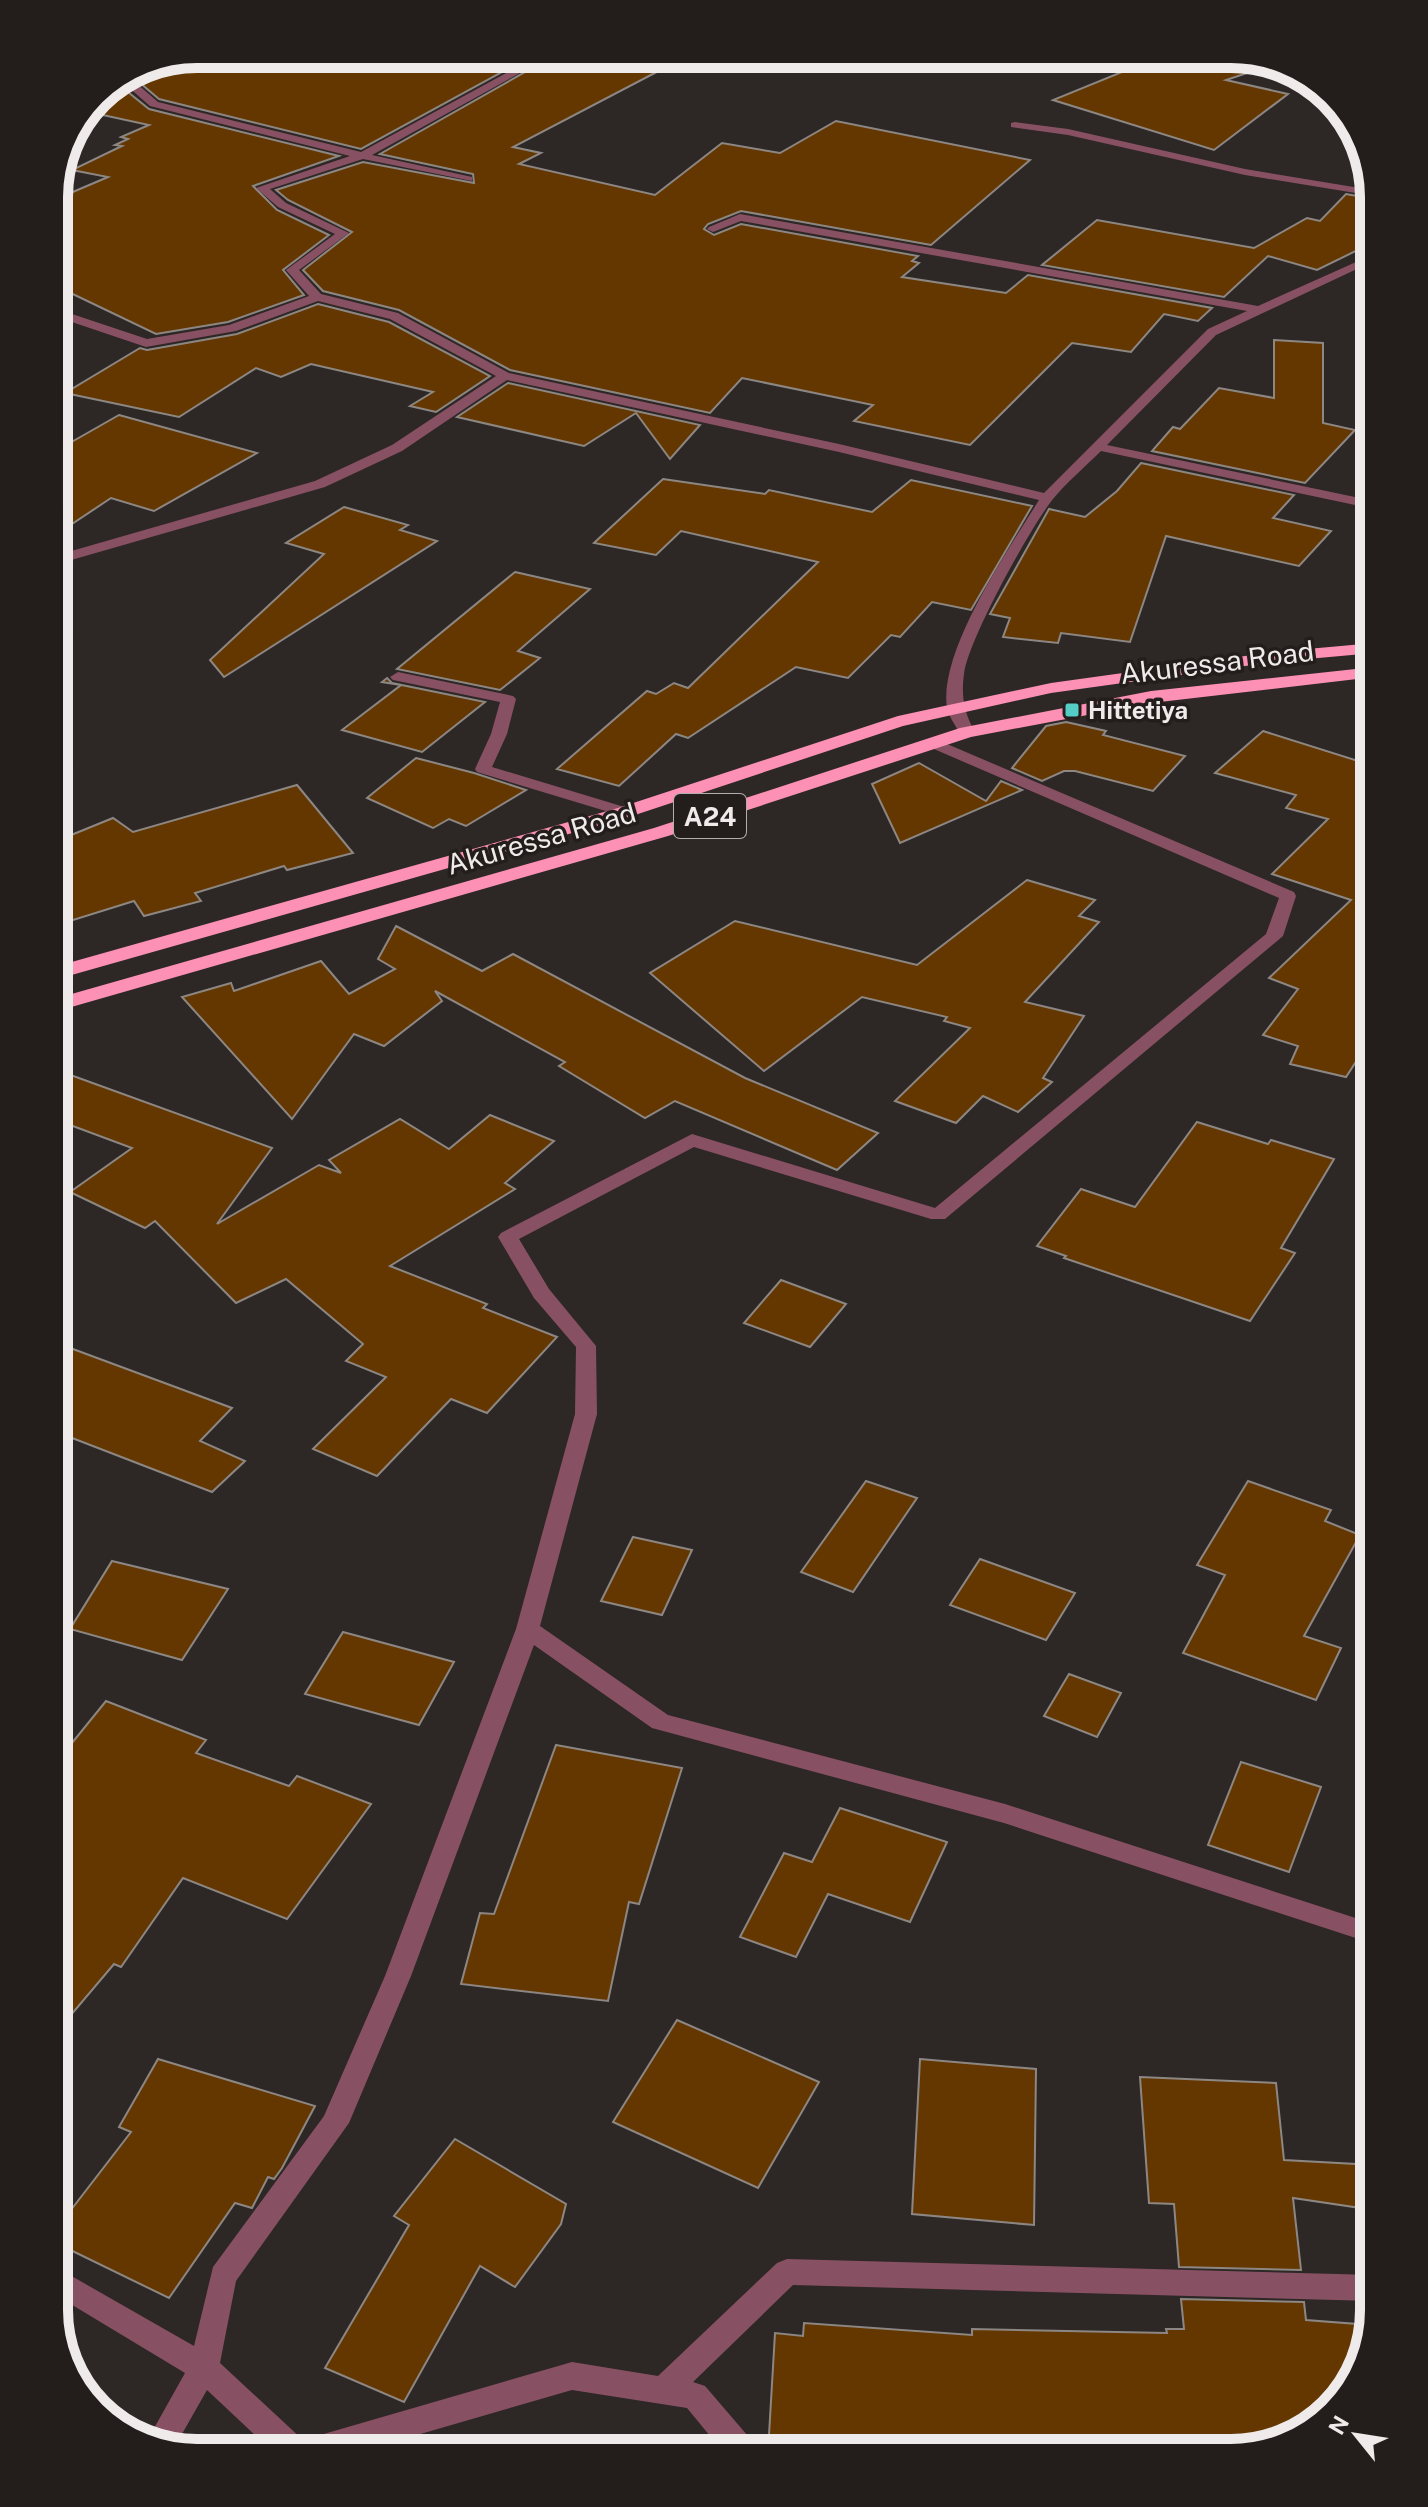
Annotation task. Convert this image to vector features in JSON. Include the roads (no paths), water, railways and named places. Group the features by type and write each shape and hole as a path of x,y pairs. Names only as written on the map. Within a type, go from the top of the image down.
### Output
{"highway":[{"name":"Akuressa Road","path":"68,970 625,812 847,737 955,709 1051,688 1126,676 1360,650"},
{"name":"Akuressa Road","path":"68,1002 661,832 967,732 1151,697 1360,674"}],"street":[{"path":"523,68 362,156 262,188 282,205 343,233 292,270 317,297 394,316 505,376 824,445 1047,498"},
{"path":"133,85 154,104 468,179"},
{"path":"1015,125 1068,132 1245,172 1360,191"},
{"path":"713,229 740,217 1256,309"},
{"path":"967,732 955,709 956,674 961,652 1010,558 1047,498 1212,332 1360,263"},
{"path":"68,317 146,343 232,328 317,297"},
{"path":"68,557 320,484 397,448 505,376"},
{"path":"1099,447 1360,502"},
{"path":"398,677 508,699 499,734 483,769 625,812"},
{"path":"166,2435 204,2368 223,2276 335,2123 398,1976 528,1629 586,1414 586,1346 541,1293 508,1237 692,1140 938,1215 1274,936 1288,896 933,743"},
{"path":"528,1629 660,1722 1005,1814 1360,1929"},
{"path":"664,2390 787,2272 1360,2288"},
{"path":"68,2287 204,2368 281,2439"},
{"path":"354,2439 572,2376 695,2396 731,2439"}],"place":[{"name":"Hittetiya","path":"1072,710"}]}
